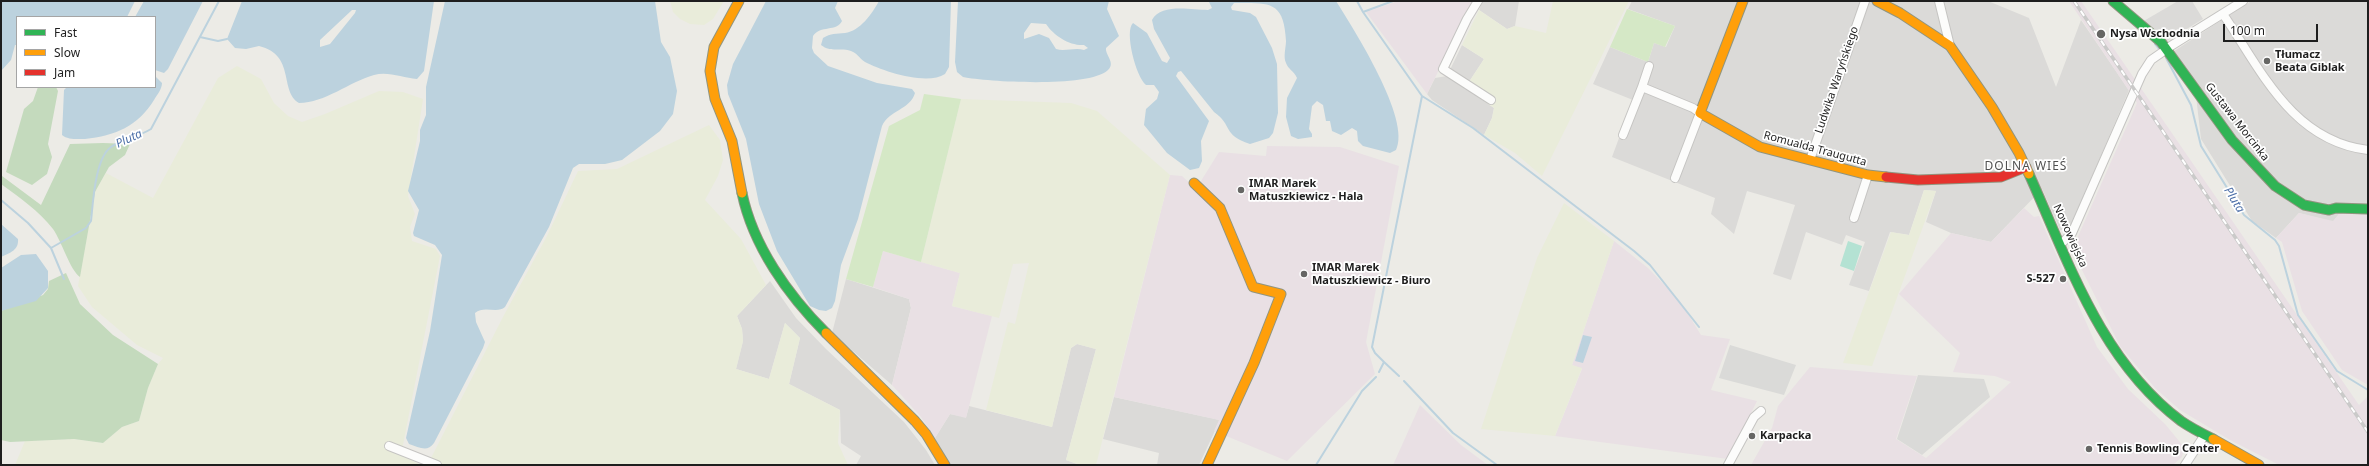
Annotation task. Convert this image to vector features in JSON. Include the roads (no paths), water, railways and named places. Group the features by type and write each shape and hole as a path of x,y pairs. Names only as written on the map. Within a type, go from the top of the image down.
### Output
{"street":[{"path":"739,1 714,44 709,72 716,100 731,138 743,198 752,225 777,273 801,308 826,335 915,420 926,434 945,465"},
{"path":"1478,1 1463,25 1443,69 1491,100"},
{"path":"1675,178 1743,1"},
{"name":"Ludwika Waryńskiego","path":"1810,160 1865,1"},
{"name":"Nowowiejska","path":"1877,1 1900,13 1950,46 1999,118 2026,167 2085,300 2104,336 2125,367 2164,408 2204,436 2259,465"},
{"path":"1939,1 1950,46"},
{"name":"Gustawa Morcinka","path":"2113,1 2158,39 2163,51 2232,140 2275,186 2304,205 2329,210 2336,208 2368,209"},
{"path":"2061,244 2072,233 2142,74 2163,51 2243,1"},
{"path":"2223,14 2275,94 2293,114 2313,130 2329,138 2368,150"},
{"path":"1623,135 1649,66"},
{"name":"Romualda Traugutta","path":"1642,87 1693,108 1760,147 1868,175 1918,180 2001,177 2026,167"},
{"path":"1854,218 1868,175"},
{"path":"1194,183 1220,208 1253,287 1281,294 1254,363 1207,465"},
{"path":"1728,465 1754,417 1762,411"},
{"path":"2185,465 2204,436"},
{"path":"389,446 437,465"}],"water":[{"path":"1,1 135,1 128,16 16,16 16,45 11,60 1,71"},
{"path":"144,1 203,1 168,69 164,73 156,70 156,16 136,16"},
{"path":"242,1 434,1 424,71 417,79 390,74 374,75 355,82 328,96 309,102 299,103 293,97 283,65 278,57 271,51 259,46 246,49 235,48 227,39","holes":["352,10 356,10 330,44 320,47 320,40"]},
{"path":"445,1 655,1 661,42 670,57 677,91 673,114 660,131 622,160 605,164 579,164 573,168 549,227 505,307 498,310 482,310 475,313 476,322 485,342 483,348 434,443 426,449 409,444 406,438 430,331 442,255 435,245 414,236 413,233 419,210 408,191 420,141 420,130 426,115 426,87"},
{"path":"766,1 838,1 835,8 842,21 840,24 820,31 813,36 812,48 814,53 828,66 877,83 912,89 915,93 909,103 889,116 882,126 858,219 841,265 835,301 832,308 826,311 810,306 777,251 759,204 746,139 728,94 727,85 733,64"},
{"path":"879,1 951,1 949,67 945,74 927,78 905,76 873,66 865,62 851,51 828,49 821,45 823,38 826,36 850,32 856,29 865,21"},
{"path":"958,1 1109,1 1107,9 1119,36 1106,48 1111,62 1108,70 1097,76 1081,79 1015,82 976,79 963,77 957,72 955,62","holes":["1031,23 1046,24 1053,32 1068,42 1084,45 1088,48 1084,50 1056,49 1049,38 1039,34 1024,39 1024,33"]},
{"path":"1196,1 1336,1 1367,52 1389,97 1396,118 1399,136 1396,150 1390,153 1363,146 1358,141 1357,131 1352,128 1341,135 1332,131 1330,121 1326,121 1323,105 1317,101 1312,106 1309,129 1312,137 1298,139 1291,136 1286,117 1287,98 1297,78 1285,61 1286,41 1285,28 1282,18 1278,11 1265,4 1234,3 1231,7 1232,10 1250,13 1256,17 1272,48 1277,64 1278,113 1273,133 1269,138 1250,144 1235,137 1224,121 1214,112 1181,71 1178,72 1176,76 1209,121 1201,141 1202,161 1199,168 1190,170 1167,153 1144,125 1146,109 1157,99 1159,92 1154,85 1146,85 1138,73 1132,54 1130,35 1131,28 1133,23 1147,33 1162,61 1167,63 1170,58 1154,29 1152,20 1162,11 1169,9 1208,10 1212,8 1209,2"},
{"path":"156,77 162,83 160,90 148,109 133,123 116,132 96,138 85,139 67,138 62,135 64,90 66,88 156,88"},
{"path":"1,224 18,239 18,243 11,252 1,257"},
{"path":"36,254 48,271 48,288 36,301 1,311 1,268 21,255"},
{"path":"1583,335 1592,337 1583,363 1575,361"}],"waterway":[{"name":"Pluta","path":"1,200 28,223 51,248 86,228 91,221 94,193 101,161 111,147 151,129 219,1"},
{"name":"Pluta","path":"1357,1 1363,12 1393,1"},
{"path":"1363,12 1422,96 1372,347 1375,353 1384,362 1379,372"},
{"path":"200,37 218,41 227,39"},
{"name":"Pluta","path":"2155,44 2161,51"},
{"name":"Pluta","path":"2166,58 2191,105 2201,146 2244,215 2275,240 2279,246 2298,315 2337,371 2368,390"},
{"path":"1422,96 1473,128 1634,251 1650,265 1699,327"},
{"path":"51,248 64,279"},
{"path":"1384,362 1399,376"},
{"path":"1316,465 1362,391 1376,377"},
{"path":"1404,381 1453,433 1497,465"}],"railway":[{"path":"2074,1 2368,432"}],"place":[{"name":"Nysa Wschodnia","path":"2101,34"},
{"name":"Tłumacz Beata Giblak","path":"2267,61"},
{"name":"IMAR Marek Matuszkiewicz - Hala","path":"1241,190"},
{"name":"IMAR Marek Matuszkiewicz - Biuro","path":"1304,274"},
{"name":"S-527","path":"2063,279"},
{"name":"Karpacka","path":"1752,436"},
{"name":"Tennis Bowling Center","path":"2089,449"}],"district":[{"name":"DOLNA WIEŚ","path":"2026,167"}]}
